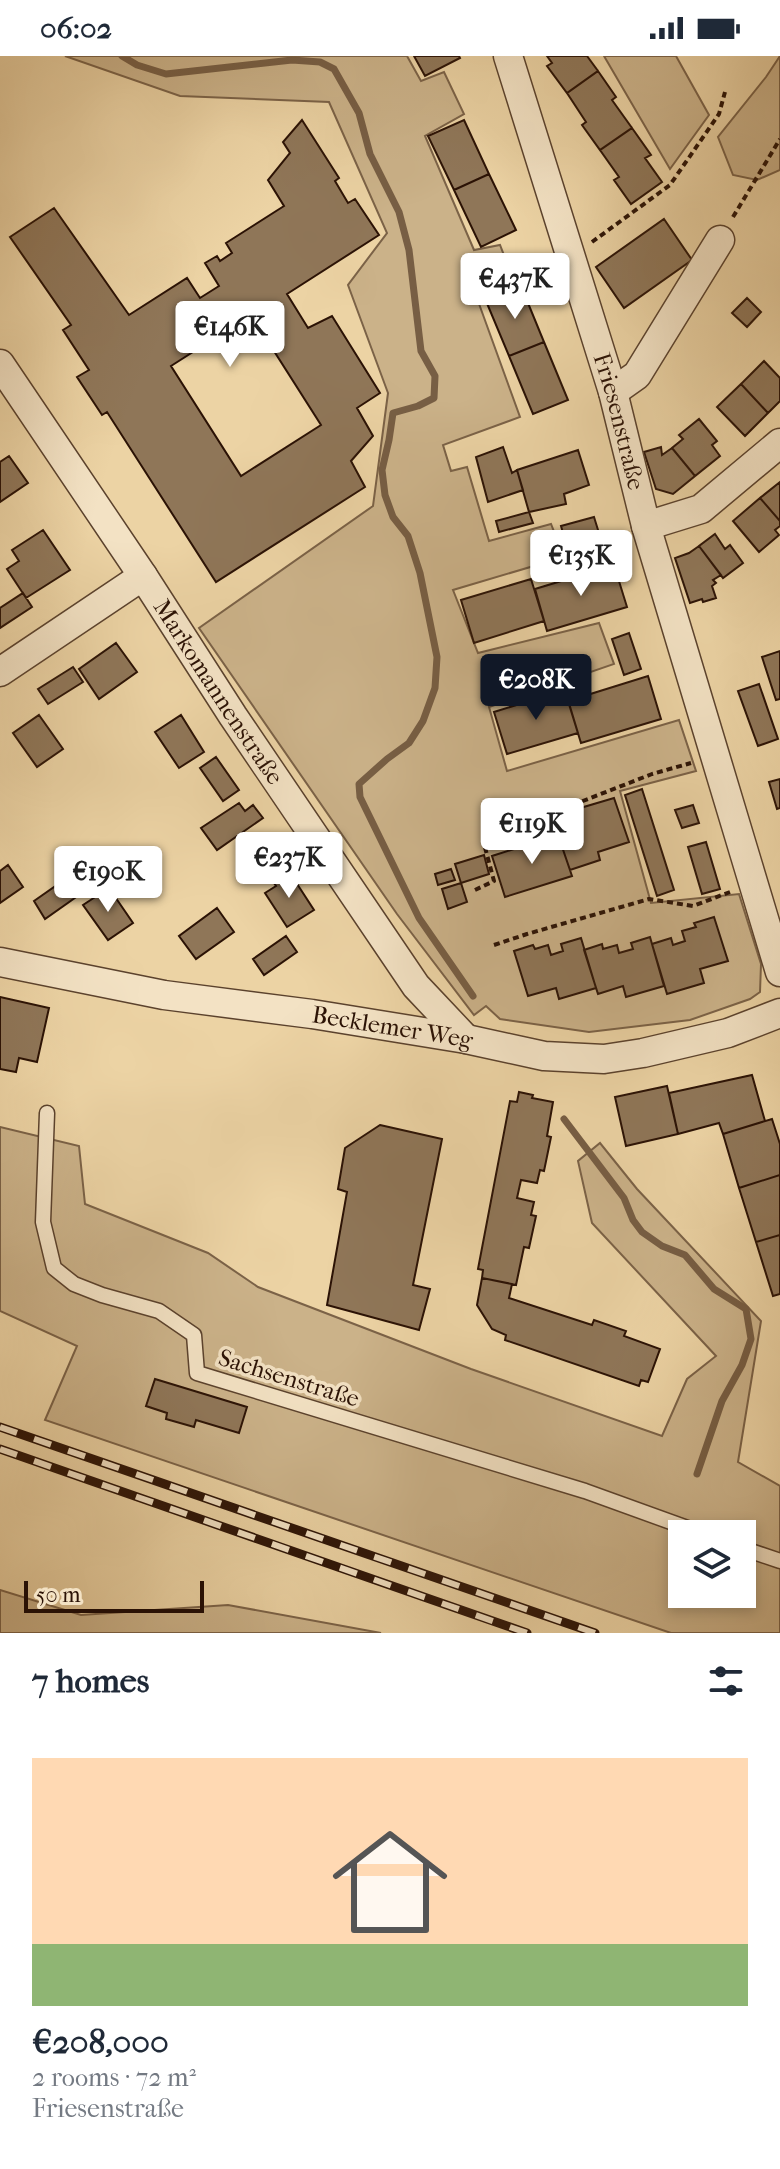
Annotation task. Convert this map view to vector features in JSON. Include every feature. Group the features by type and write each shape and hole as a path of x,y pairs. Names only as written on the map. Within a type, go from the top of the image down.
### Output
{"street":[{"name":"Friesenstraße","path":"508,56 613,392 646,526 780,972"},
{"path":"613,392 637,375 720,240"},
{"name":"Markomannenstraße","path":"0,364 416,986 466,1039"},
{"path":"646,526 701,509 780,443"},
{"name":"Markomannenstraße","path":"0,672 143,576"},
{"name":"Becklemer Weg","path":"0,962 164,995 312,1014 466,1039 544,1056 604,1059 643,1053 728,1033 780,1013"}],"lane":[{"name":"Sachsenstraße","path":"47,1113 43,1222 54,1268 74,1284 159,1311 194,1335 197,1373 585,1491 668,1521"},
{"path":"756,1553 780,1561"}],"path":[{"path":"571,258 670,185 719,114 725,92"},
{"path":"720,240 780,139"},
{"path":"475,890 494,881 483,840 652,774 714,756"},
{"path":"494,945 649,899 693,906 753,883"}],"shaded area":[{"path":"65,56 407,56 421,81 444,72 464,114 425,136 474,250 500,245 514,281 478,301 520,417 443,445 451,471 467,467 489,541 551,524 564,557 453,590 478,653 599,623 614,664 489,707 507,771 679,720 696,771 620,791 651,903 739,894 761,964 760,992 750,999 690,1020 589,1032 500,1019 486,1006 474,1015 397,914 199,628 373,506 388,393 348,285 387,233 329,102 180,96"},
{"path":"604,56 676,56 709,115 670,169"},
{"path":"780,56 780,170 757,180 733,175 718,137"},
{"path":"0,1127 79,1146 85,1204 208,1253 258,1287 471,1369 662,1436 687,1379 716,1356 592,1223 578,1161 600,1143 637,1189 761,1321 738,1462 780,1486 780,1633 671,1633 45,1420 77,1346 0,1311"},
{"path":"0,1590 81,1615 228,1605 381,1633 0,1633"}],"building":[{"path":"414,56 459,56 460,58 425,76"},
{"path":"547,56 587,56 598,71 567,93 547,66 552,63"},
{"path":"598,71 616,97 612,100 632,128 600,150 582,125 586,122 567,93"},
{"path":"302,120 339,178 335,181 348,203 355,199 379,235 287,294 308,328 332,316 380,393 357,408 373,436 351,461 365,487 216,582 107,412 102,415 77,377 89,370 63,330 71,325 10,237 54,208 129,315 187,278 200,298 219,286 205,263 217,256 220,261 232,253 226,243 284,206 268,180 290,153 283,142","holes":["251,315 321,425 241,476 171,366"]},
{"path":"464,120 489,174 454,190 428,136"},
{"path":"632,128 651,155 645,158 662,182 631,204 614,180 619,177 600,150"},
{"path":"489,174 516,230 481,247 454,190"},
{"path":"664,219 692,260 624,308 596,267"},
{"path":"521,286 544,342 509,356 486,301"},
{"path":"747,298 761,312 747,327 732,313"},
{"path":"544,342 568,400 533,414 509,356"},
{"path":"764,361 780,378 780,401 768,413 741,384"},
{"path":"741,384 768,413 745,436 717,407"},
{"path":"699,419 717,441 712,445 720,456 695,476 672,448 683,439 679,435"},
{"path":"503,447 512,473 517,470 523,490 488,502 476,457"},
{"path":"661,447 662,455 672,448 695,476 673,494 656,489 644,452"},
{"path":"578,450 589,485 564,494 566,504 529,512 517,470"},
{"path":"9,456 28,483 0,502 0,462"},
{"path":"780,482 780,521 760,498"},
{"path":"760,498 780,521 780,526 775,530 779,535 759,552 733,521"},
{"path":"529,512 533,523 499,532 496,521"},
{"path":"594,517 607,559 588,564 580,536 565,540 561,526"},
{"path":"43,530 70,570 26,598 7,569 19,561 12,550"},
{"path":"715,534 725,549 730,545 743,563 723,578 699,546"},
{"path":"699,546 721,575 713,580 716,583 712,586 716,598 690,603 675,558"},
{"path":"614,565 627,607 547,631 535,589"},
{"path":"531,579 544,621 474,643 461,600"},
{"path":"23,593 32,607 0,628 0,608"},
{"path":"629,633 641,669 624,675 612,639"},
{"path":"116,643 137,672 99,699 79,669"},
{"path":"780,651 780,699 776,700 762,657"},
{"path":"73,667 83,682 48,704 38,689"},
{"path":"648,676 661,719 581,743 568,701"},
{"path":"759,684 778,739 758,746 738,691"},
{"path":"565,690 578,733 507,754 494,712"},
{"path":"39,715 63,749 37,767 13,733"},
{"path":"181,715 204,752 179,768 155,732"},
{"path":"216,757 239,790 223,801 200,768"},
{"path":"780,779 780,808 777,809 769,782"},
{"path":"642,789 674,890 657,896 625,795"},
{"path":"614,798 629,842 598,852 600,860 570,870 556,829 581,821 577,809"},
{"path":"239,803 245,811 253,805 263,818 217,850 201,828"},
{"path":"693,805 699,823 682,828 675,810"},
{"path":"558,835 572,876 505,897 492,856"},
{"path":"706,842 720,889 702,894 688,847"},
{"path":"484,855 489,874 461,883 455,864"},
{"path":"8,865 23,887 0,903 0,871"},
{"path":"451,869 455,880 438,885 435,874"},
{"path":"290,873 314,910 287,927 265,893"},
{"path":"67,878 79,895 45,919 34,901"},
{"path":"461,883 467,902 448,909 442,889"},
{"path":"109,888 133,923 108,940 83,905"},
{"path":"217,908 234,932 196,959 179,936"},
{"path":"714,917 728,961 700,969 704,983 667,994 652,944 671,938 673,945 685,941 682,931 696,927 694,923"},
{"path":"286,936 297,952 264,975 253,959"},
{"path":"650,937 664,986 626,997 623,986 598,994 584,950 602,944 603,949 617,945 619,953 633,949 631,943"},
{"path":"581,938 596,988 559,999 556,988 528,996 514,951 533,945 535,949 548,945 551,955 563,951 561,944"},
{"path":"0,997 49,1008 37,1062 19,1058 16,1072 0,1069"},
{"path":"752,1075 765,1121 723,1134 719,1123 678,1134 669,1093"},
{"path":"667,1086 678,1134 626,1146 615,1097"},
{"path":"519,1092 553,1102 547,1136 551,1137 544,1171 540,1170 537,1183 521,1180 517,1198 534,1202 531,1215 536,1216 529,1248 524,1247 516,1285 482,1278 483,1270 478,1269 510,1101 517,1102"},
{"path":"772,1119 780,1144 780,1175 739,1188 723,1134"},
{"path":"380,1125 442,1139 413,1285 430,1289 419,1330 327,1305 347,1192 338,1189 345,1148"},
{"path":"780,1175 780,1235 756,1242 739,1188"},
{"path":"780,1235 780,1294 773,1296 756,1242"},
{"path":"482,1278 512,1284 509,1298 592,1325 594,1320 626,1331 624,1336 660,1349 648,1382 641,1380 639,1386 505,1340 506,1335 492,1329 477,1305"},
{"path":"155,1379 247,1407 239,1433 196,1420 194,1427 166,1419 167,1413 146,1406"}],"waterway":[{"path":"122,56 137,65 166,74 292,60 320,62 334,69 359,113 370,154 399,212 409,250 421,351 435,376 434,398 393,413 382,470 385,495 393,517 408,536 420,573 437,657 435,688 423,721 409,743 359,784 360,797 419,918 473,996"},
{"path":"564,1119 624,1198 642,1232 662,1246 685,1255 714,1289 746,1309 751,1339 742,1365 722,1401 697,1474"}],"railway":[{"path":"0,1427 595,1633"},
{"path":"0,1449 527,1633"}]}
